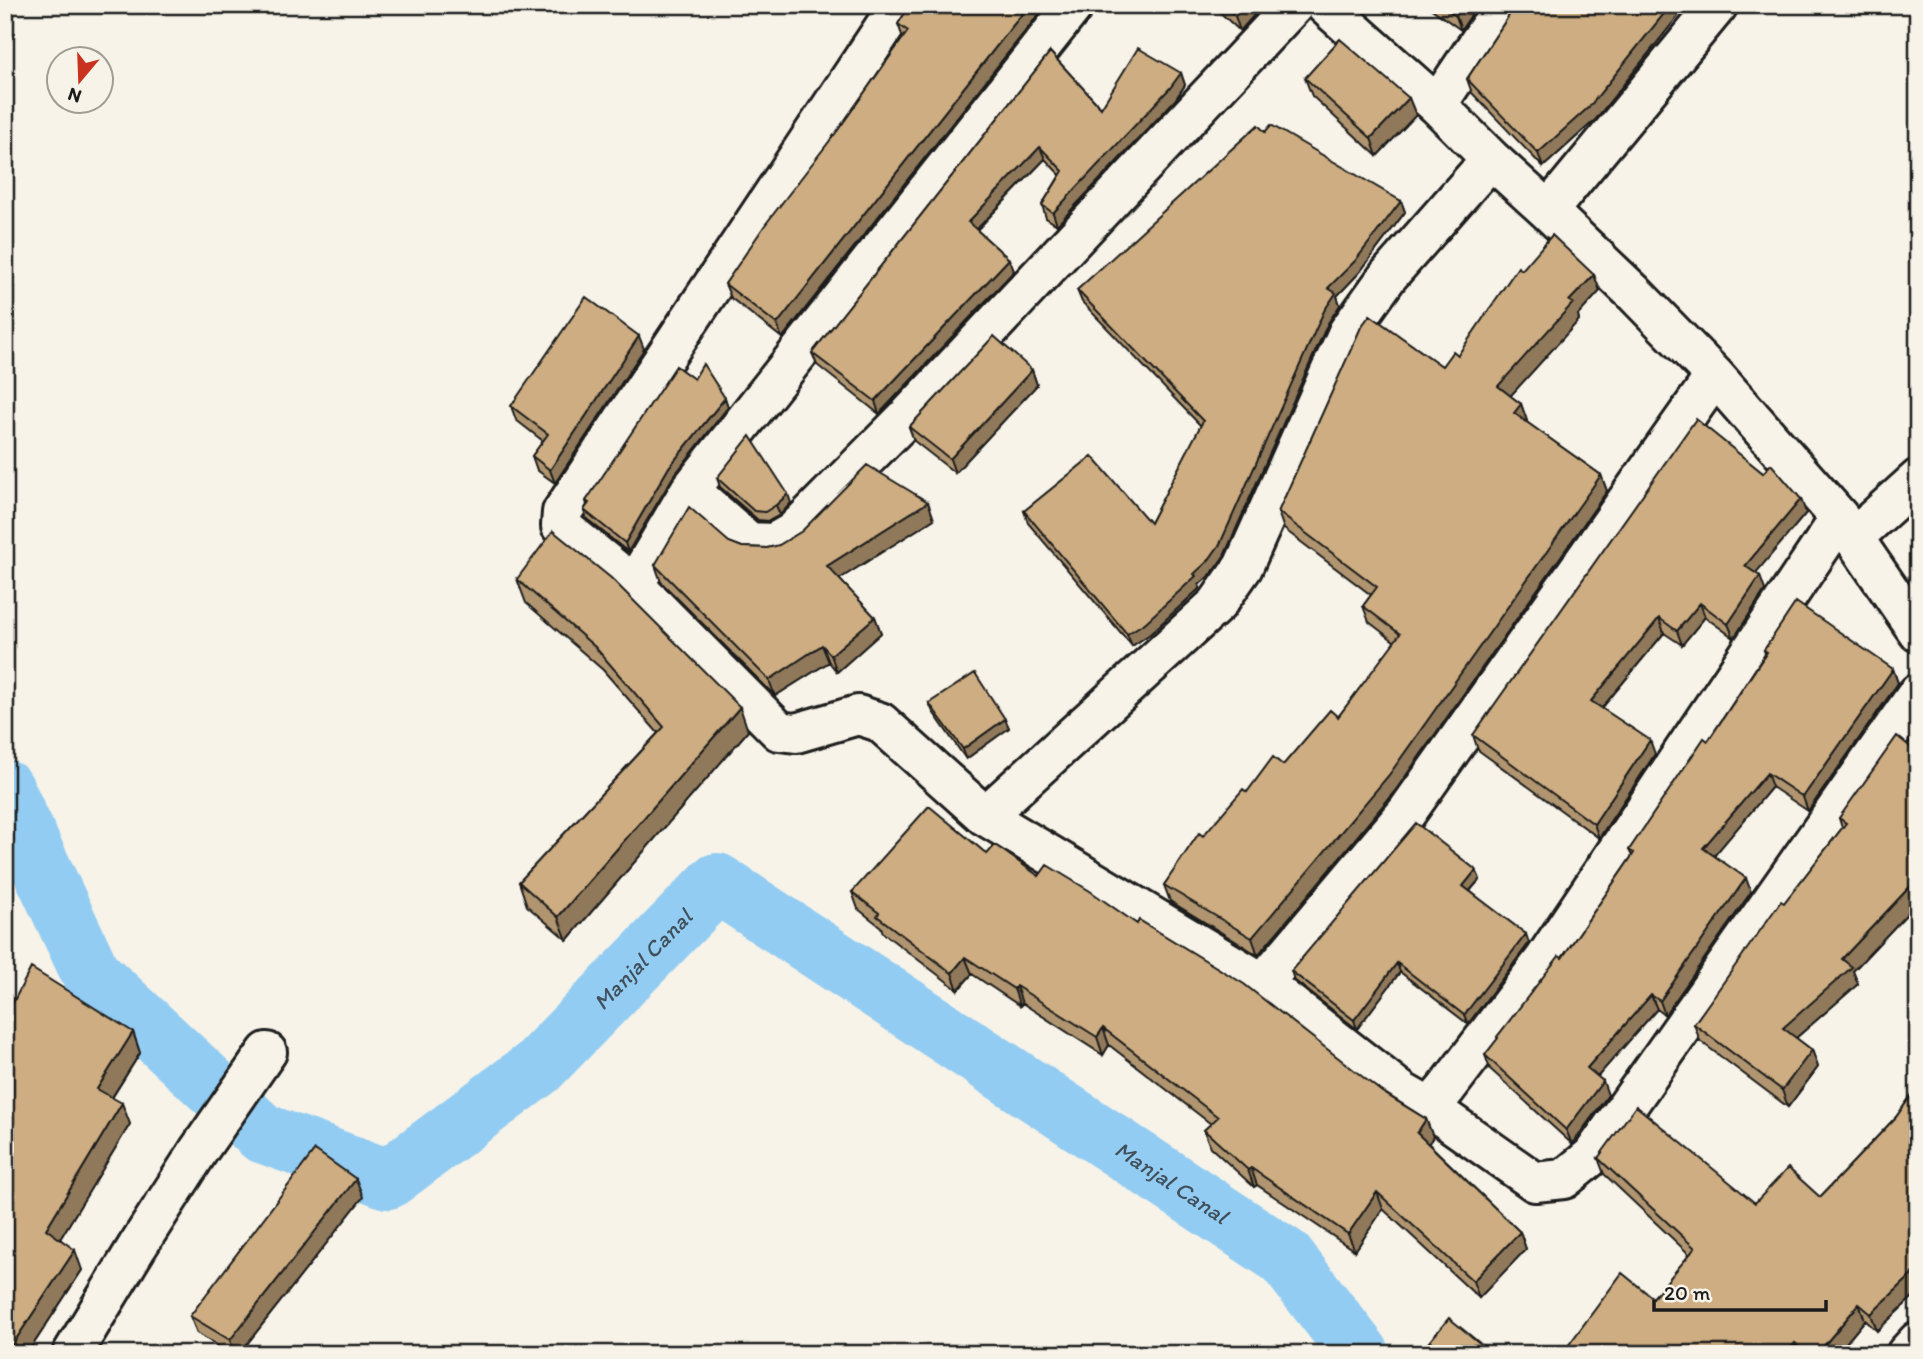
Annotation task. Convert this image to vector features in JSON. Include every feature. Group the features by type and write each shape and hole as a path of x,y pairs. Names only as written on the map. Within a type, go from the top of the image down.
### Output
{"street":[{"path":"899,5 562,512 561,526 634,585 779,731 796,733 858,715 880,722 985,816 1263,983 1402,1092 1430,1108 1535,1182 1564,1179 1592,1156 1918,693"},
{"path":"634,585 690,490 1073,5"},
{"path":"690,490 749,542 774,543 793,532 906,418 1294,5"},
{"path":"1325,5 1437,105 1491,159 1549,211 1715,376 1847,528 1918,632"},
{"path":"1437,105 1504,5"},
{"path":"1549,211 1718,5"},
{"path":"985,816 1217,604 1243,567 1348,332 1388,276 1491,159"},
{"path":"1263,983 1407,813 1715,376"},
{"path":"1430,1108 1544,960 1847,528 1918,479"},
{"path":"72,1354 199,1150 267,1052"},
{"path":"1906,1354 1918,1341"}],"building":[{"path":"910,5 1029,5 777,324 725,284 765,225 838,130 908,31 898,24"},
{"path":"1222,5 1245,5 1235,16"},
{"path":"1440,5 1463,5 1456,16"},
{"path":"1516,5 1671,5 1590,106 1538,153 1467,79"},
{"path":"1340,39 1409,98 1371,138 1305,78"},
{"path":"1138,48 1181,73 1053,213 1042,205 1063,171 1040,147 968,222 1009,259 875,401 812,353 1050,52 1101,108"},
{"path":"1258,125 1265,132 1271,125 1401,201 1355,261 1328,288 1336,293 1324,311 1220,544 1194,574 1196,576 1146,622 1127,634 1024,511 1092,456 1150,523 1203,421 1077,290"},
{"path":"1552,235 1594,275 1569,301 1573,303 1498,386 1521,404 1514,413 1601,475 1389,775 1252,938 1164,885 1199,833 1203,836 1243,789 1247,792 1273,757 1283,765 1330,710 1338,717 1400,634 1363,606 1377,587 1278,512 1361,327 1370,315 1442,366 1453,351 1458,355 1518,267 1522,270"},
{"path":"586,297 639,336 550,470 532,456 548,434 511,406"},
{"path":"994,336 1032,370 950,459 909,427"},
{"path":"703,364 725,398 669,467 625,543 584,510 589,503 586,501 676,366 694,379"},
{"path":"1696,419 1763,473 1771,464 1801,499 1745,566 1760,576 1728,624 1700,603 1677,631 1659,618 1591,701 1650,740 1594,824 1473,735"},
{"path":"750,436 788,494 765,512 754,511 717,478"},
{"path":"867,465 928,502 827,566 875,617 831,655 822,645 769,680 655,565 689,507 729,542 742,547 767,548 779,545 802,531"},
{"path":"553,531 611,578 740,707 558,917 519,882 664,727 595,647 517,579"},
{"path":"1796,602 1893,669 1803,797 1767,773 1703,848 1746,878 1660,1001 1651,995 1587,1068 1603,1081 1566,1130 1485,1055 1559,956 1562,958 1634,853 1629,850 1704,738 1708,741 1767,652 1764,650"},
{"path":"975,673 1005,719 963,749 929,703"},
{"path":"1897,736 1918,753 1918,878 1842,959 1852,967 1783,1028 1812,1050 1782,1090 1694,1024 1781,901 1784,903 1846,823 1839,818"},
{"path":"929,806 987,854 995,845 1039,876 1047,865 1137,924 1139,920 1244,984 1382,1092 1426,1119 1417,1133 1520,1232 1473,1281 1377,1192 1348,1234 1251,1168 1248,1170 1204,1130 1218,1117 1103,1028 1097,1037 965,957 952,973 877,916 879,913 852,892"},
{"path":"1416,823 1476,870 1463,886 1526,934 1464,1015 1397,963 1354,1020 1291,971"},
{"path":"31,968 133,1032 97,1089 122,1103 46,1229 75,1250 10,1348 5,1344 5,1018"},
{"path":"1918,1086 1918,1269 1871,1314 1859,1304 1817,1354 1808,1354 1795,1343 1786,1354 1562,1354 1622,1273 1653,1298 1695,1248 1598,1158 1636,1106 1755,1203 1788,1168 1820,1197 1896,1117"},
{"path":"315,1150 356,1179 230,1340 190,1316"},
{"path":"1449,1318 1493,1354 1430,1354 1424,1348"},
{"path":"532,1347 541,1354 527,1354"}],"waterway":[{"name":"Manjal Canal","path":"5,790 91,974 262,1133 388,1179 537,1068 717,883 1285,1257 1360,1354"}]}
